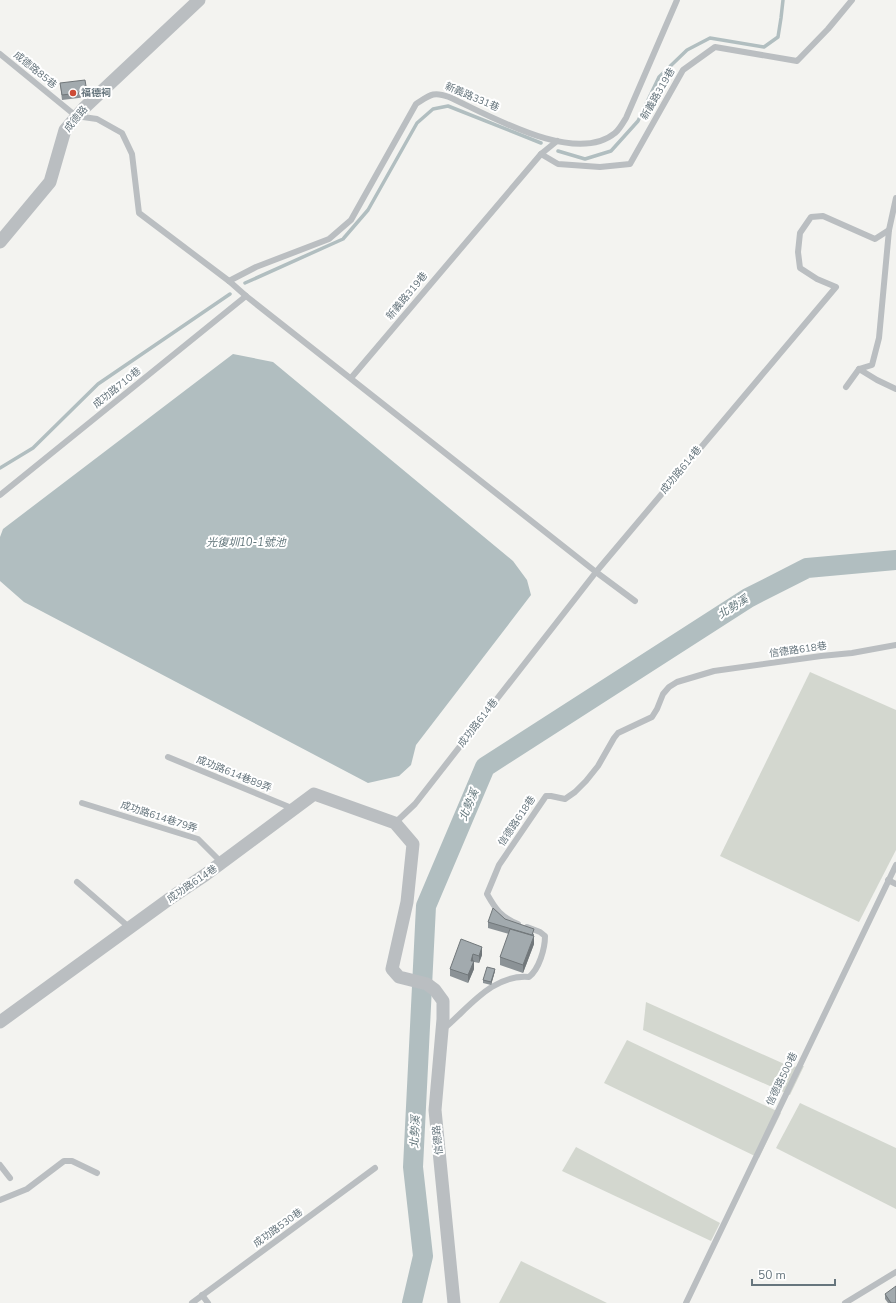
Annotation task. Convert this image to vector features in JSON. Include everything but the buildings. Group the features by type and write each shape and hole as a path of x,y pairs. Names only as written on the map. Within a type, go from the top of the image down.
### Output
{"street":[{"name":"成德路","path":"0,242 50,182 65,130 76,116 199,0"},
{"name":"成功路614巷","path":"0,1022 172,897 222,863 314,794 395,823 413,844 407,902 392,969 399,977 427,984"},
{"name":"信德路","path":"427,984 435,990 443,1001 435,1110 454,1303"}],"lane":[{"name":"新義路331巷","path":"228,281 256,267 329,239 351,220 416,104 428,96 438,93 524,132 557,141 584,145 603,140 616,133 626,118 677,0"},
{"name":"新義路319巷","path":"541,154 558,164 600,167 630,164 683,70 715,46 797,61 828,29 852,0"},
{"name":"成德路85巷","path":"0,54 76,116"},
{"path":"76,116 97,120 122,133 132,154 139,213 228,281 596,572 635,601"},
{"name":"新義路319巷","path":"350,378 541,154 557,141"},
{"path":"846,387 859,369 872,364 879,338 890,230 896,198"},
{"name":"成功路614巷","path":"395,823 415,804 596,572 836,287 817,279 800,268 798,252 800,233 811,217 823,216 875,239 890,230"},
{"name":"成功路710巷","path":"0,495 246,296"},
{"path":"859,369 896,389"},
{"name":"信德路618巷","path":"442,1027 447,1026 482,993 505,980 520,976 529,977 534,973 545,944 545,936 540,932 511,921 496,910 487,894 499,866 546,796 566,799 575,792 598,766 614,738 618,734 652,717 663,694 669,687 677,682 714,671 852,653 896,645"},
{"name":"成功路614巷89弄","path":"168,757 294,809"},
{"name":"成功路614巷79弄","path":"82,803 198,839 222,863"},
{"name":"信德路500巷","path":"686,1303 896,865"},
{"path":"888,880 896,884"},
{"path":"77,882 130,928"},
{"path":"0,1200 27,1189 64,1161 72,1161 97,1173"},
{"path":"0,1165 10,1178"},
{"name":"成功路530巷","path":"192,1303 375,1168"},
{"path":"845,1303 896,1272"},
{"path":"202,1295 208,1303"}],"shaded area":[{"path":"810,672 896,710 896,850 859,922 720,856"},
{"path":"646,1002 791,1067 804,1066 790,1095 643,1030"},
{"path":"627,1040 781,1113 759,1158 604,1083"},
{"path":"800,1103 896,1148 896,1209 776,1148"},
{"path":"576,1147 720,1223 711,1241 562,1171"},
{"path":"521,1261 607,1303 499,1303"}],"water":[{"name":"光復圳10-1號池","path":"233,354 273,362 513,561 527,580 531,595 416,745 411,765 399,776 368,783 24,602 0,581 0,537 3,529"}],"waterway":[{"path":"558,151 585,159 611,151 638,121 659,77 687,50 710,38 764,47 778,37 783,0"},
{"path":"245,283 343,239 368,210 417,123 433,109 448,106 541,143"},
{"path":"0,468 33,448 98,384 230,294"},
{"name":"北勢溪","path":"412,1303 423,1256 413,1167 426,906 485,767 748,598 807,568 896,560"}],"place":[{"name":"福德祠","path":"73,93"}]}
